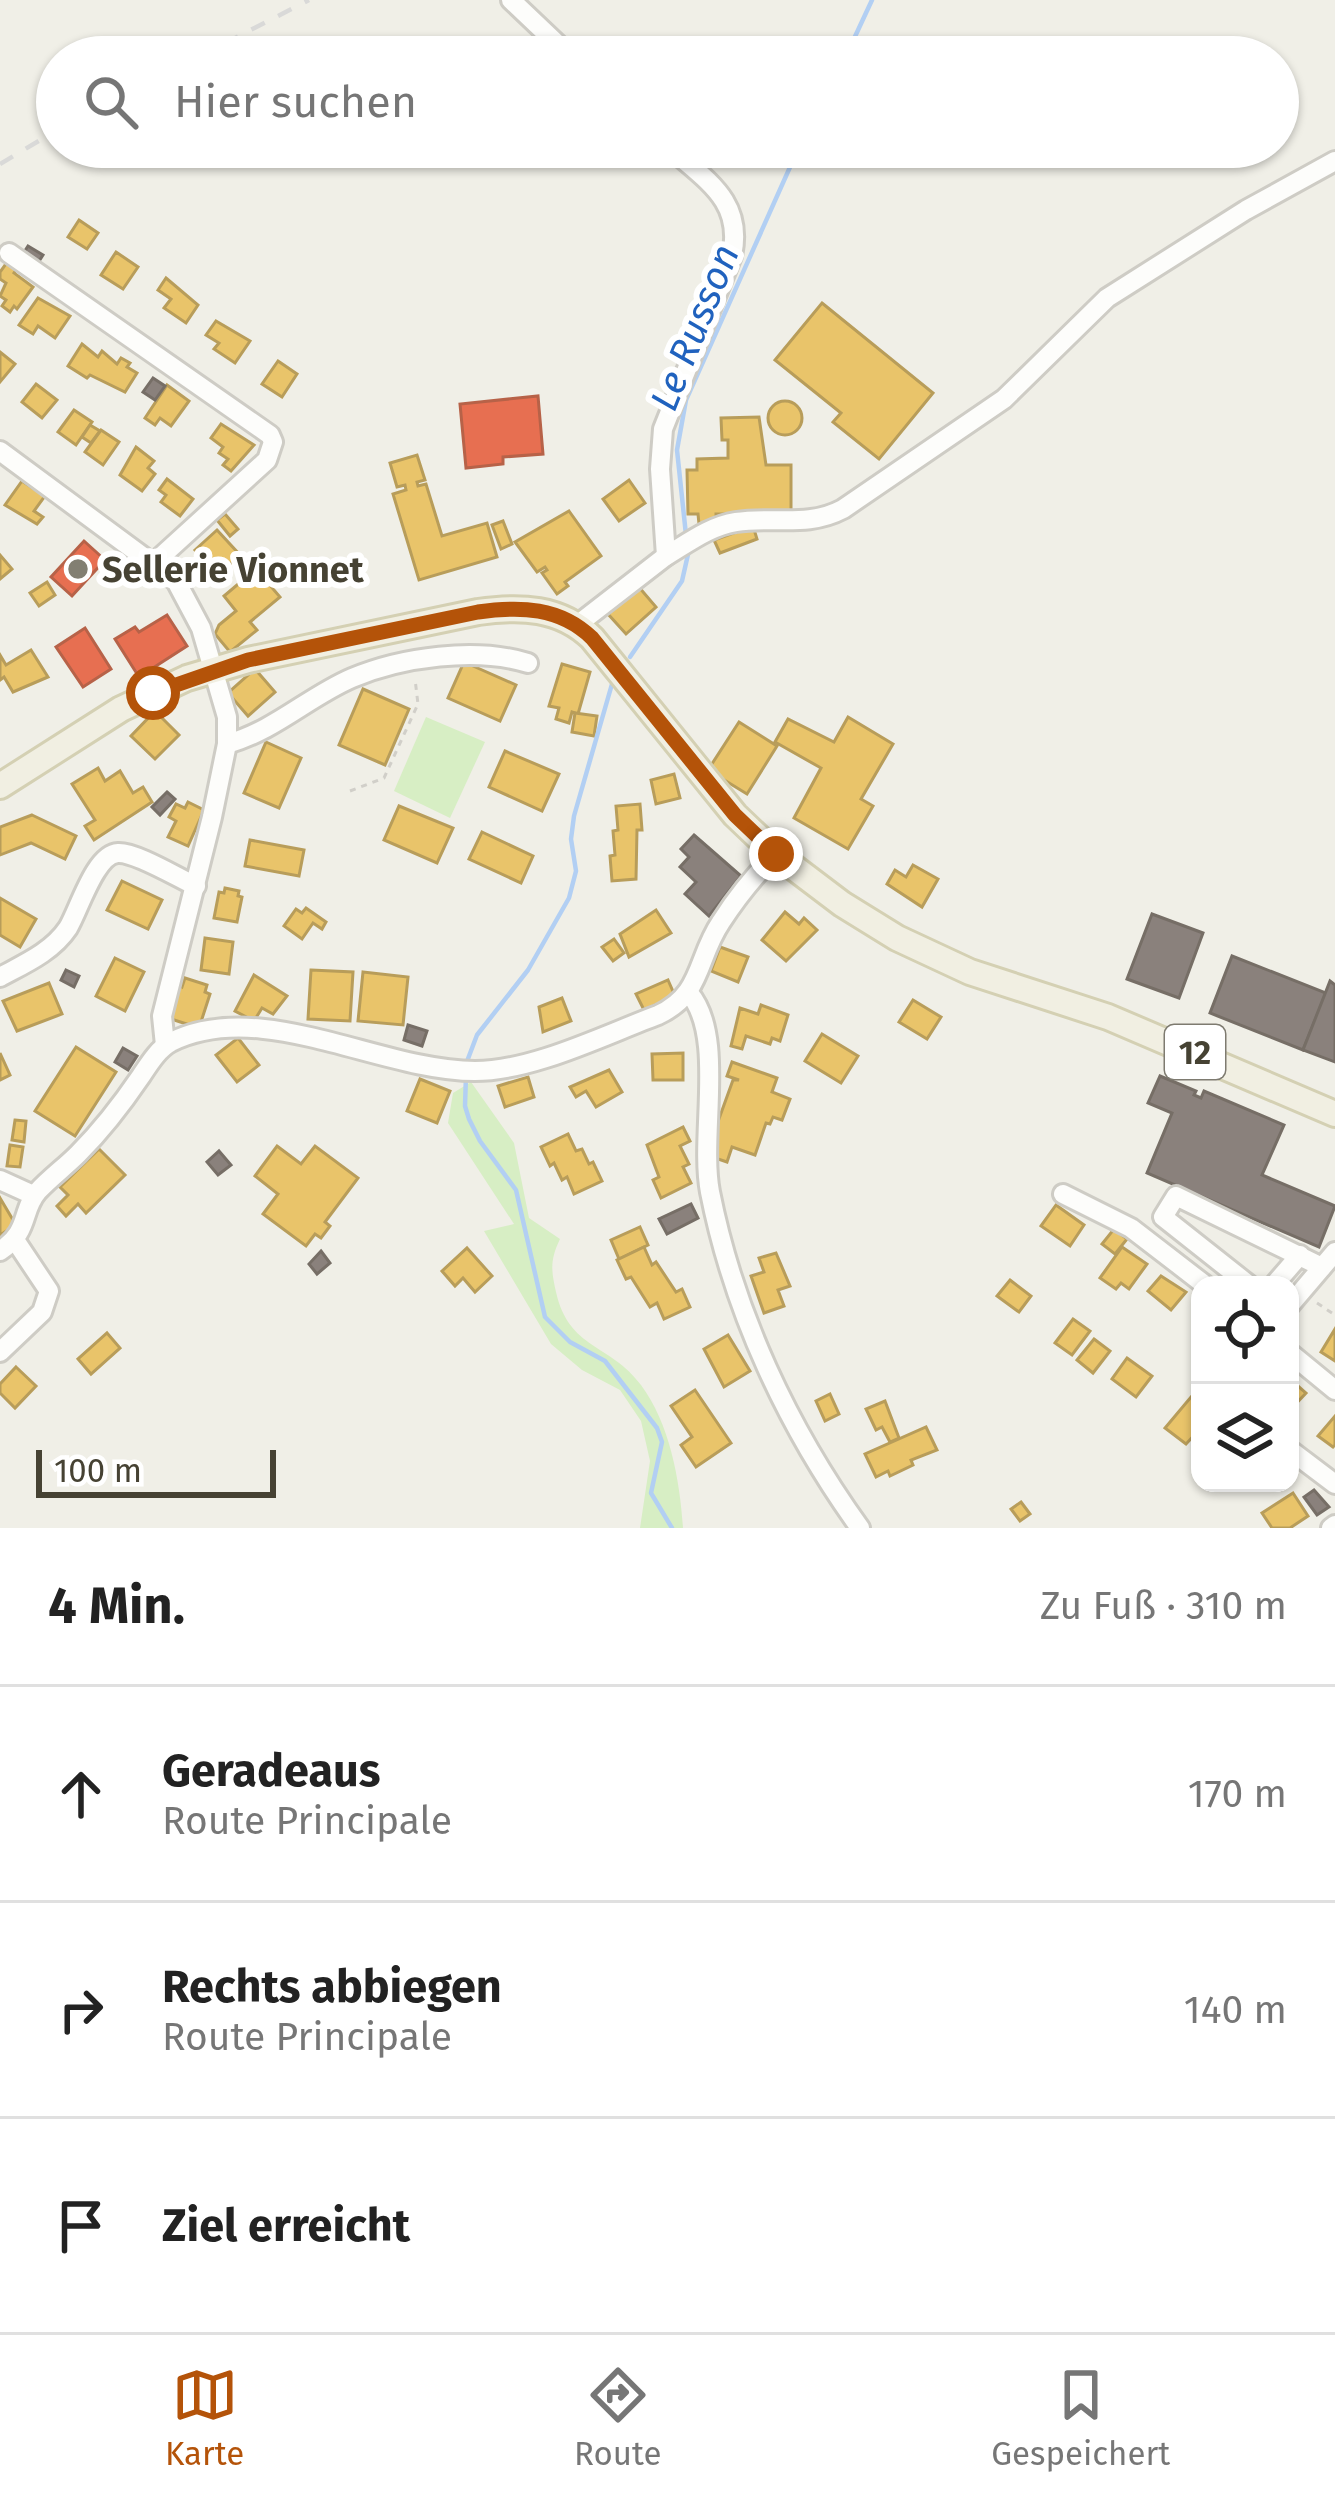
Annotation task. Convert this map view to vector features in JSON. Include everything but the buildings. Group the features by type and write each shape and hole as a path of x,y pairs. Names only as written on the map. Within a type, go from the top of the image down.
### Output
{"main road":[{"path":"0,786 121,710 212,670 508,608 542,611 577,625"},
{"name":"12","path":"577,625 609,657 735,815 776,854 842,904 898,938 970,972 1124,1023 1335,1114"}],"street":[{"path":"512,0 549,36"},
{"path":"577,625 666,556 723,525 749,520 813,521 843,509 1016,390 1122,287 1335,161"},
{"path":"666,556 660,487 663,429 737,235 725,200 691,168"},
{"path":"9,253 270,434 274,442 267,460 154,563"},
{"path":"0,451 176,581 191,606 227,717 227,744 162,1016 165,1045"},
{"path":"227,744 289,718 350,678 465,653 528,663"},
{"path":"0,977 40,955 67,929 109,856 126,854 196,886"},
{"path":"0,1352 42,1312 49,1291 8,1246 27,1220 34,1196 118,1109 165,1045 208,1030 271,1031 455,1071 522,1064 658,1016 689,993 721,922 776,854"},
{"path":"689,993 708,1032 707,1171 729,1271 799,1435 860,1528"},
{"path":"0,1180 34,1196"},
{"path":"1063,1194 1131,1228 1192,1276"},
{"path":"1238,1276 1163,1217 1175,1196 1300,1255 1329,1260"},
{"path":"1196,1243 1216,1215"},
{"path":"1282,1276 1300,1255"},
{"path":"1299,1294 1329,1260"},
{"path":"1299,1360 1335,1390"},
{"path":"1299,1457 1335,1484"}],"path":[{"path":"350,791 384,778 418,704 412,663"},
{"path":"1299,1300 1335,1315"}],"green space":[{"path":"426,717 485,742 450,818 394,791"},
{"path":"471,1082 514,1143 529,1218 560,1239 552,1271 562,1311 580,1336 629,1371 651,1400 676,1472 683,1528 640,1528 650,1461 641,1421 620,1390 582,1370 551,1344 484,1231 514,1224 448,1123 453,1093"}],"waterway":[{"name":"Le Russon","path":"855,36 872,0"},
{"name":"Le Russon","path":"686,535 677,450 686,400 790,168"},
{"name":"Le Russon","path":"630,657 682,581 689,550"},
{"name":"Le Russon","path":"466,1064 477,1035 528,970 569,898 576,871 571,839 574,816 612,684"},
{"name":"Le Russon","path":"466,1075 469,1119 516,1190 545,1317 570,1342 605,1361 657,1428 662,1442 651,1493 672,1528"}],"railway":[{"path":"239,36 309,0"},
{"path":"0,164 36,143"}],"place":[{"name":"Sellerie Vionnet","path":"78,569"}],"route":[{"path":"153,693 248,660 478,612 542,611 577,625 592,638 735,815 776,854"}]}
